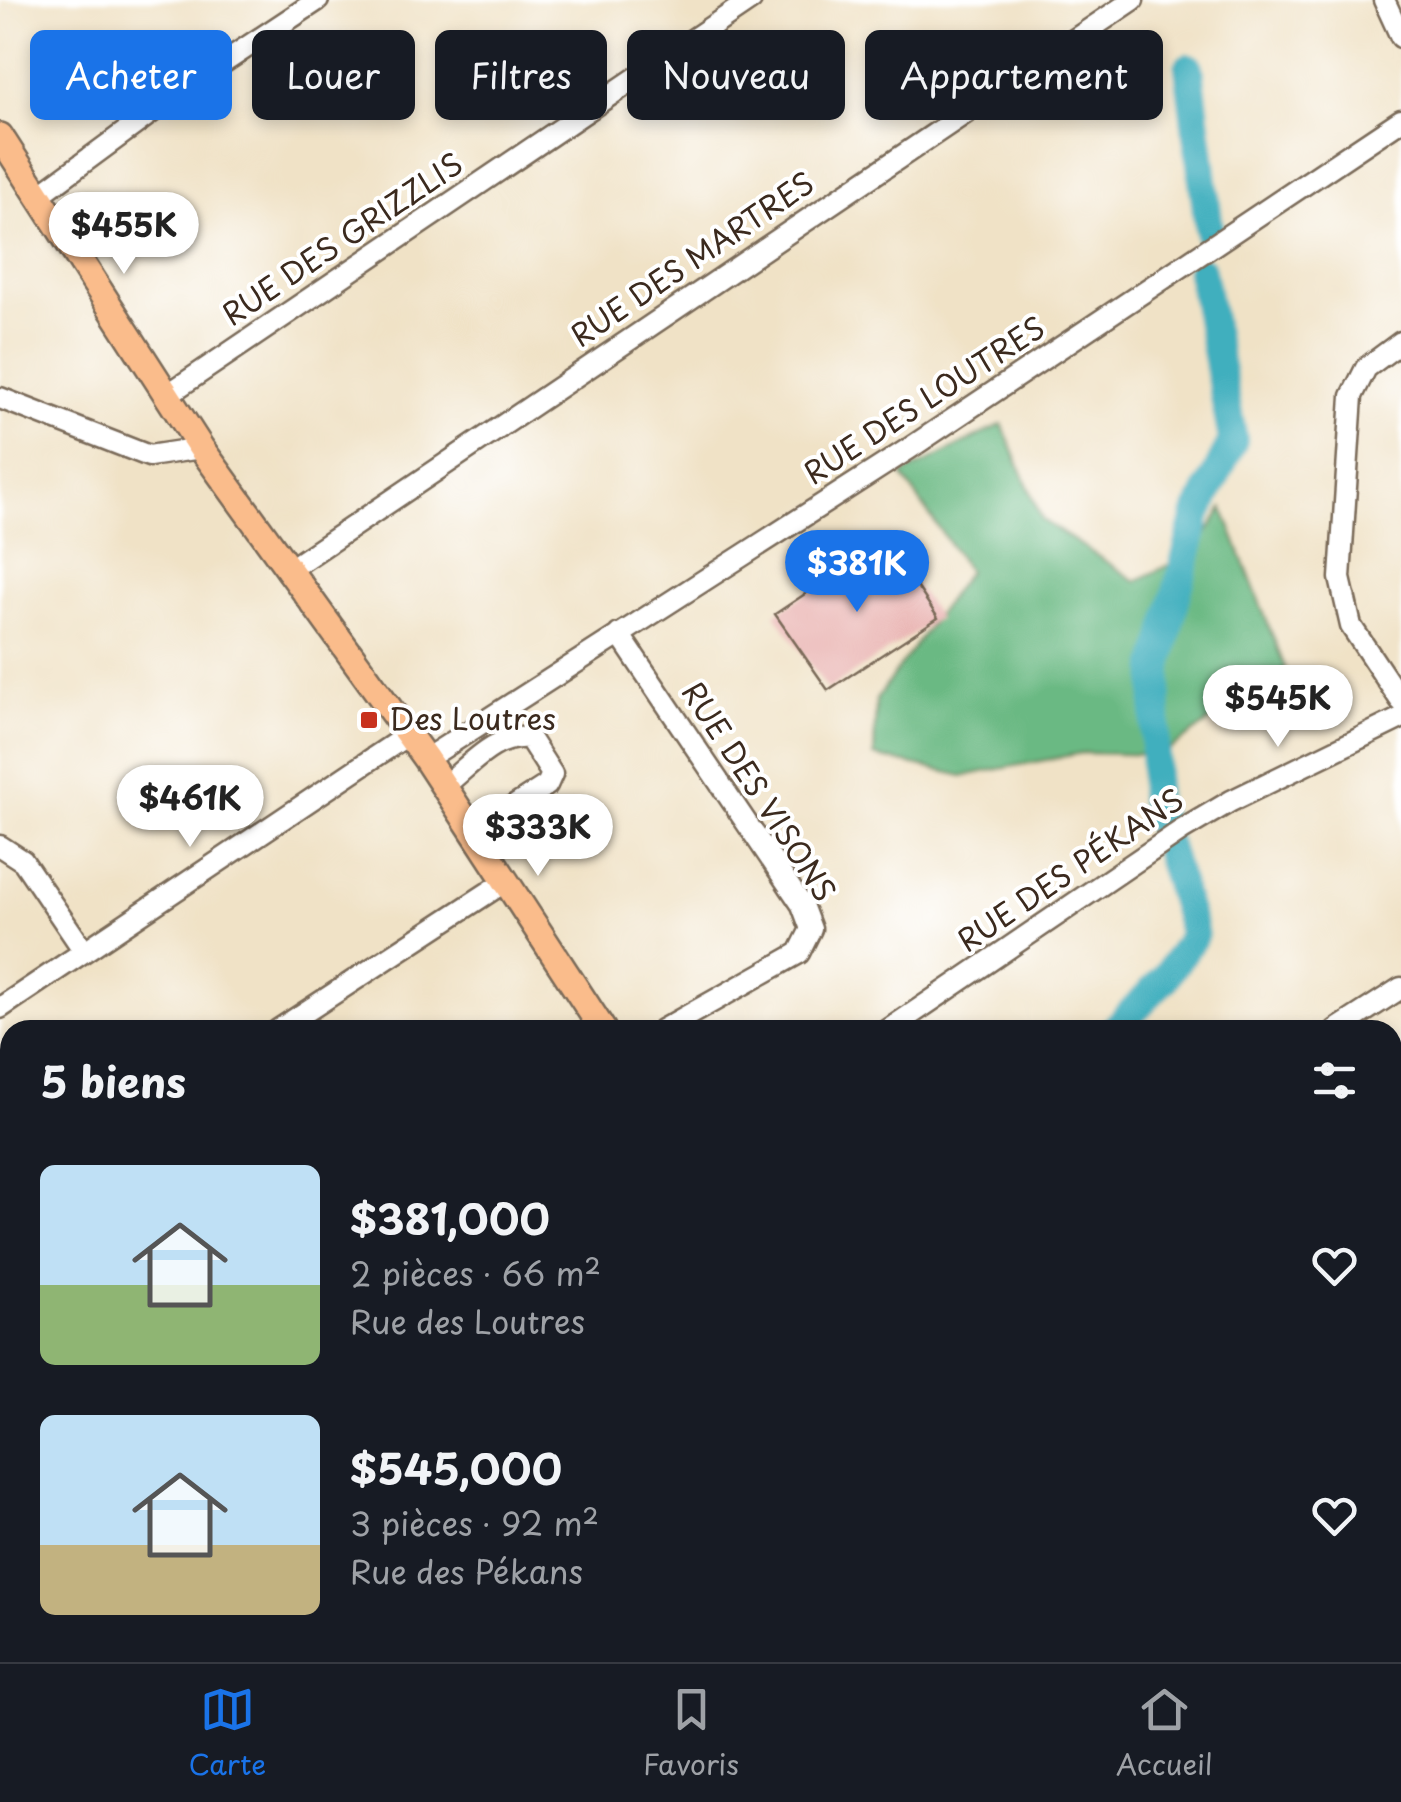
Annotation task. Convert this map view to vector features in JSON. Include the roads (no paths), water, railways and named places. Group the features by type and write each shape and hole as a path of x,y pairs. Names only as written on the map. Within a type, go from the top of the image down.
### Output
{"main road":[{"path":"0,136 201,448 409,734 596,1020"}],"street":[{"path":"38,196 182,90 318,0"},
{"name":"RUE DES GRIZZLIS","path":"166,395 752,0"},
{"name":"RUE DES MARTRES","path":"287,571 1133,0"},
{"path":"1384,0 1401,36"},
{"name":"RUE DES LOUTRES","path":"426,759 1181,270 1401,120"},
{"path":"1401,342 1366,368 1352,396 1340,578 1351,626 1401,701"},
{"path":"0,398 150,456 201,448"},
{"name":"RUE DES VISONS","path":"619,634 802,906 810,929 799,953 680,1020"},
{"name":"RUE DES PÉKANS","path":"905,1020 1182,830 1231,801 1401,718"},
{"path":"0,1008 409,734"},
{"path":"444,786 494,744 514,736 530,738 538,748 552,774 547,785 474,832"},
{"path":"0,846 23,861 84,951"},
{"path":"293,1020 506,881"},
{"path":"1351,1020 1401,988"}],"waterway":[{"path":"1189,68 1210,236"},
{"path":"1124,1020 1165,978 1194,935 1153,800 1158,666 1197,514 1233,440 1201,271"}],"place":[{"name":"Des Loutres","path":"369,720"}]}
